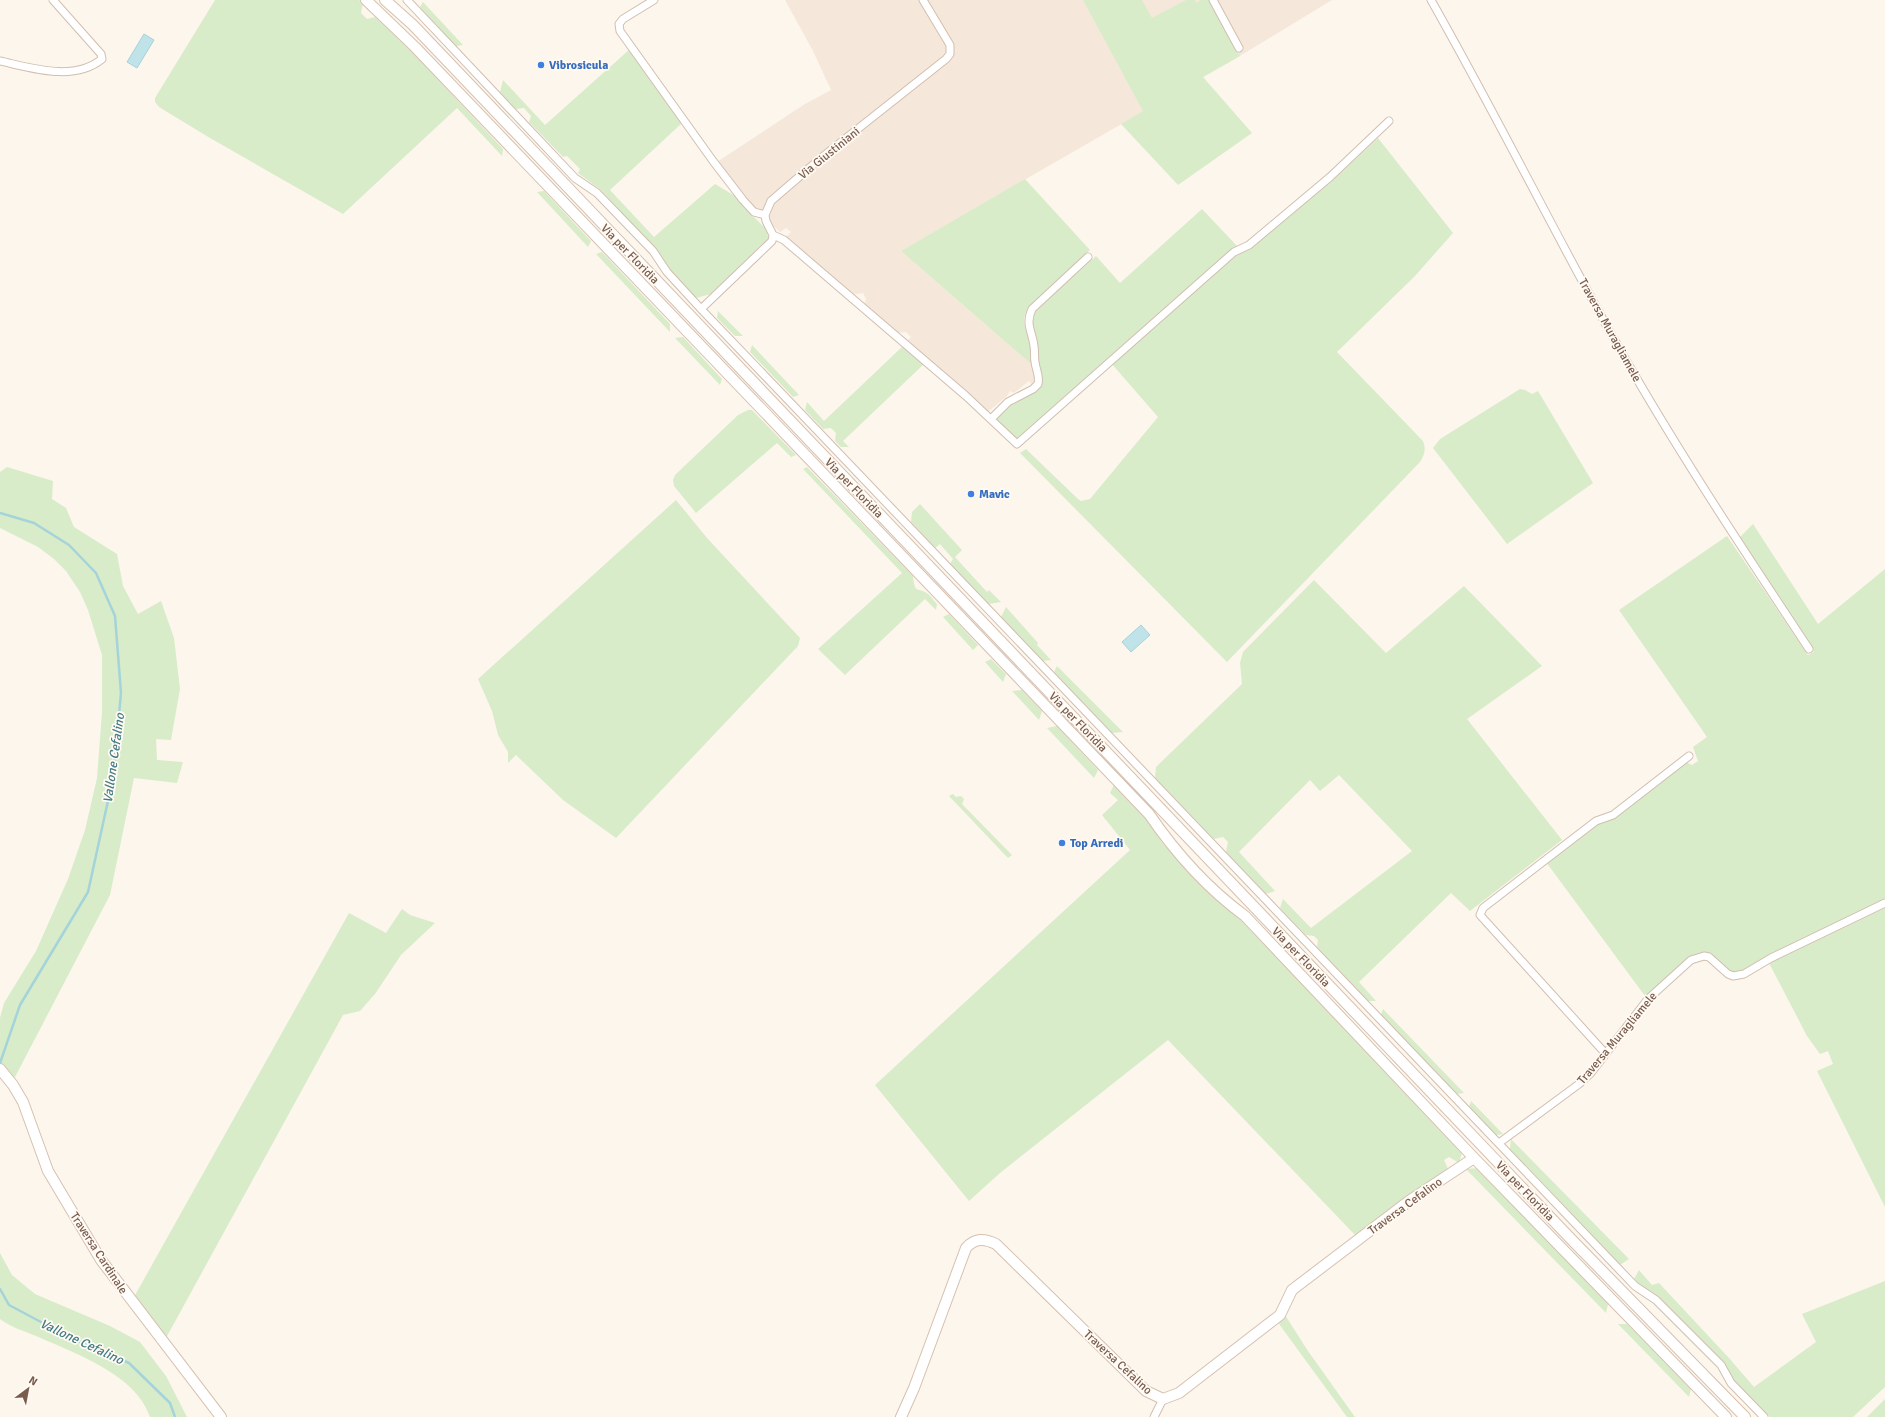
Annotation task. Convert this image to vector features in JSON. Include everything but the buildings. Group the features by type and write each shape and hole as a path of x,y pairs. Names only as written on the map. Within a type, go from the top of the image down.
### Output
{"street":[{"path":"0,61 57,71 76,71 94,66 102,59 101,54 53,0"},
{"path":"366,0 421,53 1148,814 1168,842 1222,898 1245,916 1474,1158 1726,1417"},
{"path":"385,0 413,25"},
{"path":"394,0 413,25"},
{"path":"407,0 575,178 597,193 653,251 667,272 701,309 1635,1286 1656,1300 1721,1365 1731,1383 1764,1417"},
{"path":"654,0 623,19 620,24 620,31 708,155 743,200 754,212 764,215 773,235 772,241 768,247 701,309"},
{"name":"Via Giustiniani","path":"764,215 771,201 796,178 946,59 950,54 950,45 923,0"},
{"path":"1213,0 1239,48"},
{"name":"Traversa Muragliamele","path":"1431,0 1465,60 1614,338 1679,450 1721,517 1809,649"},
{"name":"Via per Floridia","path":"413,25 1570,1239 1745,1417"},
{"path":"773,235 784,240 991,419 1017,444 1234,252 1249,245 1330,177 1389,121"},
{"path":"991,419 1008,402 1033,389 1038,384 1038,372 1028,318 1032,309 1088,257"},
{"path":"1605,1053 1480,915 1483,908 1596,821 1613,815 1689,756"},
{"name":"Traversa Muragliamele","path":"1499,1143 1571,1092 1590,1074 1648,999 1691,960 1704,956 1709,957 1728,974 1733,976 1744,974 1771,958 1885,903"},
{"name":"Traversa Cardinale","path":"2,1071 23,1102 48,1171 101,1260 221,1417"},
{"name":"Traversa Cefalino","path":"901,1417 914,1388 966,1248 971,1242 986,1240 996,1244 1146,1391 1163,1399 1179,1393 1280,1316 1292,1290 1409,1201 1474,1158"},
{"path":"1154,1417 1163,1399"}],"shaded area":[{"path":"785,0 1332,0 1245,53 901,251 1031,364 1036,380 1031,384 1029,381 1014,393 1010,391 1007,396 989,411 985,410 907,341 911,337 906,332 897,333 864,304 866,299 863,293 851,295 786,237 791,232 786,228 780,232 756,210 717,162 805,104 831,90 813,51"}],"green space":[{"path":"215,0 359,0 363,3 361,13 367,19 375,17 414,54 503,149 502,156 457,108 343,214 210,138 159,107 155,102 155,98"},
{"path":"1083,0 1142,0 1152,18 1186,0 1195,0 1196,3 1201,0 1209,0 1240,56 1203,77 1252,133 1178,185 1121,124 1143,111"},
{"path":"423,2 463,45 456,46 420,7"},
{"path":"630,49 682,123 610,190 654,237 715,184 735,196 766,229 769,240 715,293 696,298 669,269 660,254 601,190 578,173 580,169 567,156 563,157 529,122 531,116 524,108 516,109 500,92 503,80 545,125"},
{"path":"1378,138 1453,233 1415,276 1337,352 1423,441 1425,449 1424,454 1420,462 1227,662 1020,453 1026,449 1078,499 1081,501 1090,499 1158,417 1111,363 1236,253 1251,247 1331,182"},
{"path":"1025,179 1090,250 1028,308 1025,313 1024,323 1030,342 1031,364 901,251"},
{"path":"544,191 591,241 588,247 537,192"},
{"path":"1202,209 1238,247 1018,442 995,419 1009,404 1034,391 1038,352 1037,342 1030,319 1036,309 1096,256 1120,283"},
{"path":"602,252 670,324 670,332 596,254"},
{"path":"718,311 743,336 735,336 717,318"},
{"path":"683,337 722,379 720,385 675,338"},
{"path":"752,345 799,395 793,397 750,352"},
{"path":"903,346 924,364 843,441 849,447 841,447 835,441 836,433 831,428 823,429 805,410 807,402 824,421"},
{"path":"1520,389 1532,394 1538,391 1593,483 1507,544 1433,448 1440,439"},
{"path":"748,410 752,410 796,455 791,457 777,443 696,513 674,486 673,480 675,475 738,415"},
{"path":"7,467 53,481 52,499 66,508 74,527 117,554 123,586 138,614 161,601 174,638 180,689 171,740 156,739 157,760 183,762 177,783 134,778 110,895 14,1079 0,1062 0,1018 4,1003 36,951 68,879 85,830 97,778 102,712 102,655 88,610 80,592 66,571 54,559 38,547 0,528 0,472"},
{"path":"807,467 913,576 916,588 928,594 937,604 936,610 925,599 845,675 818,649 902,573 803,469"},
{"path":"676,500 707,538 800,638 798,646 616,838 563,800 516,755 508,763 508,752 498,735 492,711 478,679"},
{"path":"920,504 962,550 955,557 987,592 989,590 1001,602 989,604 950,564 953,559 940,544 935,548 911,522 912,512"},
{"path":"1753,524 1818,624 1885,569 1885,901 1806,937 1743,971 1732,974 1719,962 1709,956 1703,954 1693,955 1647,996 1645,996 1546,862 1597,823 1686,762 1692,765 1698,761 1693,747 1707,737 1619,610 1727,536 1808,655 1814,652 1739,538"},
{"path":"1314,580 1386,653 1464,586 1542,666 1467,719 1562,840 1470,911 1451,893 1359,982 1376,1001 1368,1001 1317,947 1318,940 1314,936 1306,935 1280,908 1283,899 1311,928 1412,851 1339,775 1320,791 1310,780 1239,852 1275,891 1266,894 1226,852 1228,842 1223,837 1214,839 1155,778 1156,767 1242,684 1240,663 1243,652"},
{"path":"1006,607 1051,660 1043,661 1001,617"},
{"path":"949,614 978,645 973,650 943,617"},
{"path":"991,659 1006,674 1003,682 985,662"},
{"path":"1057,666 1123,732 1112,733 1054,672"},
{"path":"1022,690 1042,711 1039,720 1012,691"},
{"path":"1057,726 1098,770 1094,778 1047,728"},
{"path":"1114,785 1147,820 1163,844 1221,904 1242,920 1462,1153 1459,1163 1449,1157 1444,1160 1449,1171 1355,1235 1168,1040 1000,1173 969,1201 875,1085 1130,850 1102,815 1118,800 1110,793"},
{"path":"953,794 956,797 961,796 964,799 962,804 1012,855 1008,858 949,796"},
{"path":"1885,908 1885,1207 1817,1071 1833,1064 1828,1051 1820,1054 1807,1036 1769,963"},
{"path":"402,909 410,915 435,923 401,955 375,994 360,1011 343,1015 166,1338 134,1297 349,913 386,933"},
{"path":"1383,1009 1464,1093 1457,1094 1381,1015"},
{"path":"1471,1101 1503,1134 1496,1135 1469,1107"},
{"path":"1511,1139 1629,1259 1620,1265 1510,1149"},
{"path":"1478,1168 1608,1304 1606,1313 1466,1169"},
{"path":"0,1253 12,1275 35,1294 110,1326 140,1342 166,1376 187,1417 150,1417 143,1402 132,1389 118,1377 85,1358 13,1327 0,1319"},
{"path":"1639,1270 1652,1285 1659,1283 1754,1387 1816,1342 1802,1314 1885,1281 1885,1387 1853,1417 1770,1417 1734,1381 1725,1366 1662,1300 1634,1279"},
{"path":"1285,1315 1308,1351 1355,1417 1347,1417 1279,1324"},
{"path":"1618,1324 1627,1324 1691,1389 1689,1397"},
{"path":"1885,1399 1885,1417 1867,1417"}],"water":[{"path":"144,34 154,40 137,68 127,62"},
{"path":"1141,625 1150,635 1131,652 1122,642"}],"waterway":[{"name":"Vallone Cefalino","path":"0,513 34,523 69,545 96,573 115,616 121,693 113,778 88,892 20,1005 0,1063"},
{"name":"Vallone Cefalino","path":"0,1289 9,1305 71,1338 129,1363 170,1403 175,1417"}],"place":[{"name":"Vibrosicula","path":"541,65"},
{"name":"Mavic","path":"971,494"},
{"name":"Top Arredi","path":"1062,843"}]}
